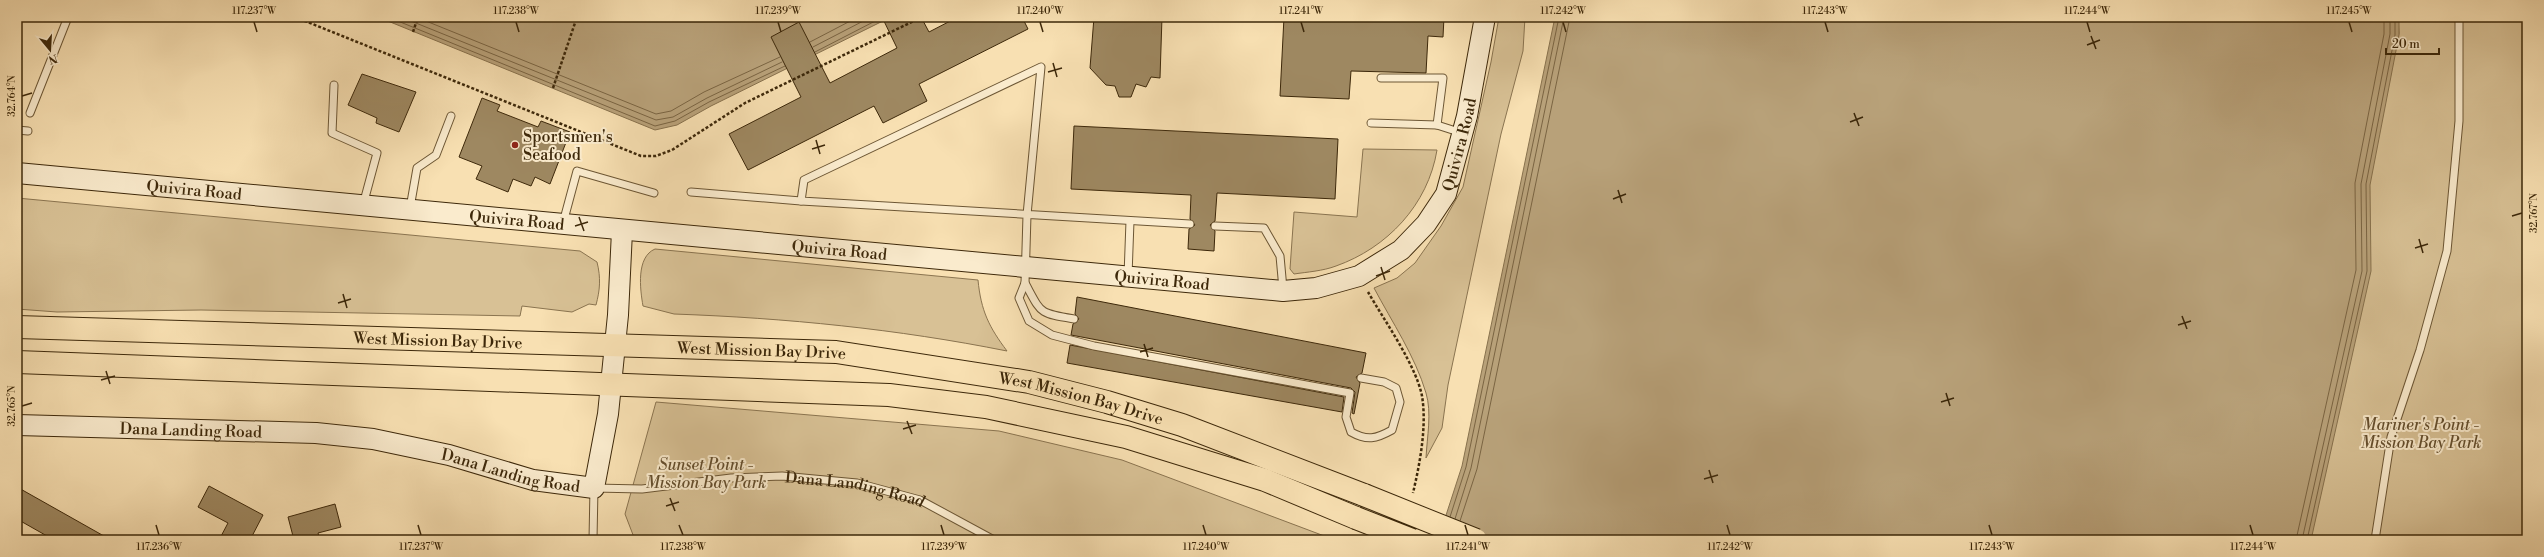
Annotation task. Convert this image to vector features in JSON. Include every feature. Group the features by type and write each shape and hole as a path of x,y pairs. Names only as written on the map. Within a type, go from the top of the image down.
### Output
{"main road":[{"name":"West Mission Bay Drive","path":"17,327 836,352 1029,382 1107,402 1182,425 1476,540"},
{"name":"West Mission Bay Drive","path":"17,362 889,395 986,407 1126,437 1199,458 1265,480 1412,540"}],"street":[{"name":"Quivira Road","path":"17,173 563,225 1025,275 1128,277 1283,291 1316,288 1359,276 1401,250 1426,224 1446,194 1462,133 1485,17"},
{"path":"594,488 605,439 614,345 622,231"},
{"name":"Dana Landing Road","path":"17,425 316,433 366,438 449,455 533,480 594,488"}],"lane":[{"path":"30,113 68,17"},
{"path":"2375,540 2391,437 2435,302 2447,251 2459,121 2459,17"},
{"path":"802,201 804,180 1041,67 1027,215 1025,275 1019,298 1030,321 1052,335 1094,346 1350,393 1346,417 1351,432 1364,439 1378,438 1392,430 1400,402 1396,388 1384,382 1361,378"},
{"path":"1381,78 1443,78 1437,125"},
{"path":"334,85 332,133 377,153 363,206"},
{"path":"410,210 417,168 436,155 451,116"},
{"path":"1371,123 1437,125 1462,133"},
{"path":"17,130 28,131"},
{"path":"563,225 577,171 654,193"},
{"path":"691,192 802,201 1190,224"},
{"path":"1128,277 1130,220"},
{"path":"1215,226 1264,228 1280,256 1283,291"},
{"path":"1025,275 1040,310 1049,315 1074,319"},
{"name":"Dana Landing Road","path":"594,488 642,489 731,478 782,476 857,483 920,500 985,533 994,540"},
{"path":"593,540 594,488"}],"path":[{"path":"295,17 641,156 656,156 690,140 745,104 922,17"},
{"path":"413,32 418,17"},
{"path":"553,88 577,17"}],"green space":[{"path":"1499,17 1525,17 1523,51 1501,134 1448,385 1442,428 1426,458 1429,409 1426,393 1416,366 1403,339 1374,288 1397,278 1415,263 1441,226 1463,187 1491,62"},
{"name":"Mariner's Point - Mission Bay Park","path":"2398,17 2527,17 2527,540 2296,540 2361,198 2399,33"},
{"path":"1363,149 1437,150 1425,189 1415,206 1388,236 1355,258 1336,266 1294,274 1290,269 1294,212 1357,217"},
{"path":"17,198 580,251 597,262 600,284 596,305 589,304 572,312 522,306 520,316 201,310 57,312 17,309"},
{"path":"655,249 978,280 981,301 987,318 995,334 1007,351 924,336 758,318 674,314 643,306 640,283 642,266 649,253"},
{"name":"Sunset Point - Mission Bay Park","path":"656,402 999,431 1122,460 1335,540 635,540 625,514"}],"water":[{"path":"378,17 891,17 711,106 677,125 655,130"},
{"path":"1555,17 2399,17 2399,35 2370,185 2371,271 2311,540 1438,540 1462,466"}],"building":[{"path":"882,17 921,17 929,32 958,17 1022,17 1028,29 919,84 927,101 883,123 874,106 748,170 729,134 801,97 771,37 799,22 830,83 897,48"},
{"path":"1094,17 1162,17 1160,78 1151,77 1146,87 1136,84 1131,97 1119,97 1115,86 1106,85 1090,68"},
{"path":"1284,17 1444,17 1443,37 1428,36 1426,73 1351,71 1349,99 1280,96"},
{"path":"362,74 416,92 399,132 376,123 377,118 348,105"},
{"name":"Sportsmen's Seafood","path":"482,98 500,105 497,111 538,127 541,121 570,132 550,184 535,177 531,186 513,179 508,192 476,179 482,166 459,157"},
{"path":"1074,126 1338,139 1335,199 1217,193 1215,221 1210,225 1215,231 1214,251 1188,249 1189,229 1195,225 1190,219 1191,195 1071,189"},
{"path":"1077,297 1366,353 1362,373 1356,377 1360,383 1354,414 1352,413 1355,392 1351,388 1071,335 1073,324 1079,319 1075,314"},
{"path":"1070,345 1344,397 1342,412 1067,363"},
{"path":"209,486 263,515 250,540 219,540 228,523 198,507"},
{"path":"17,487 111,540 54,540 17,519"},
{"path":"335,504 341,527 318,533 320,540 294,540 288,517"}],"place":[{"name":"Sportsmen's Seafood","path":"515,145"}]}
